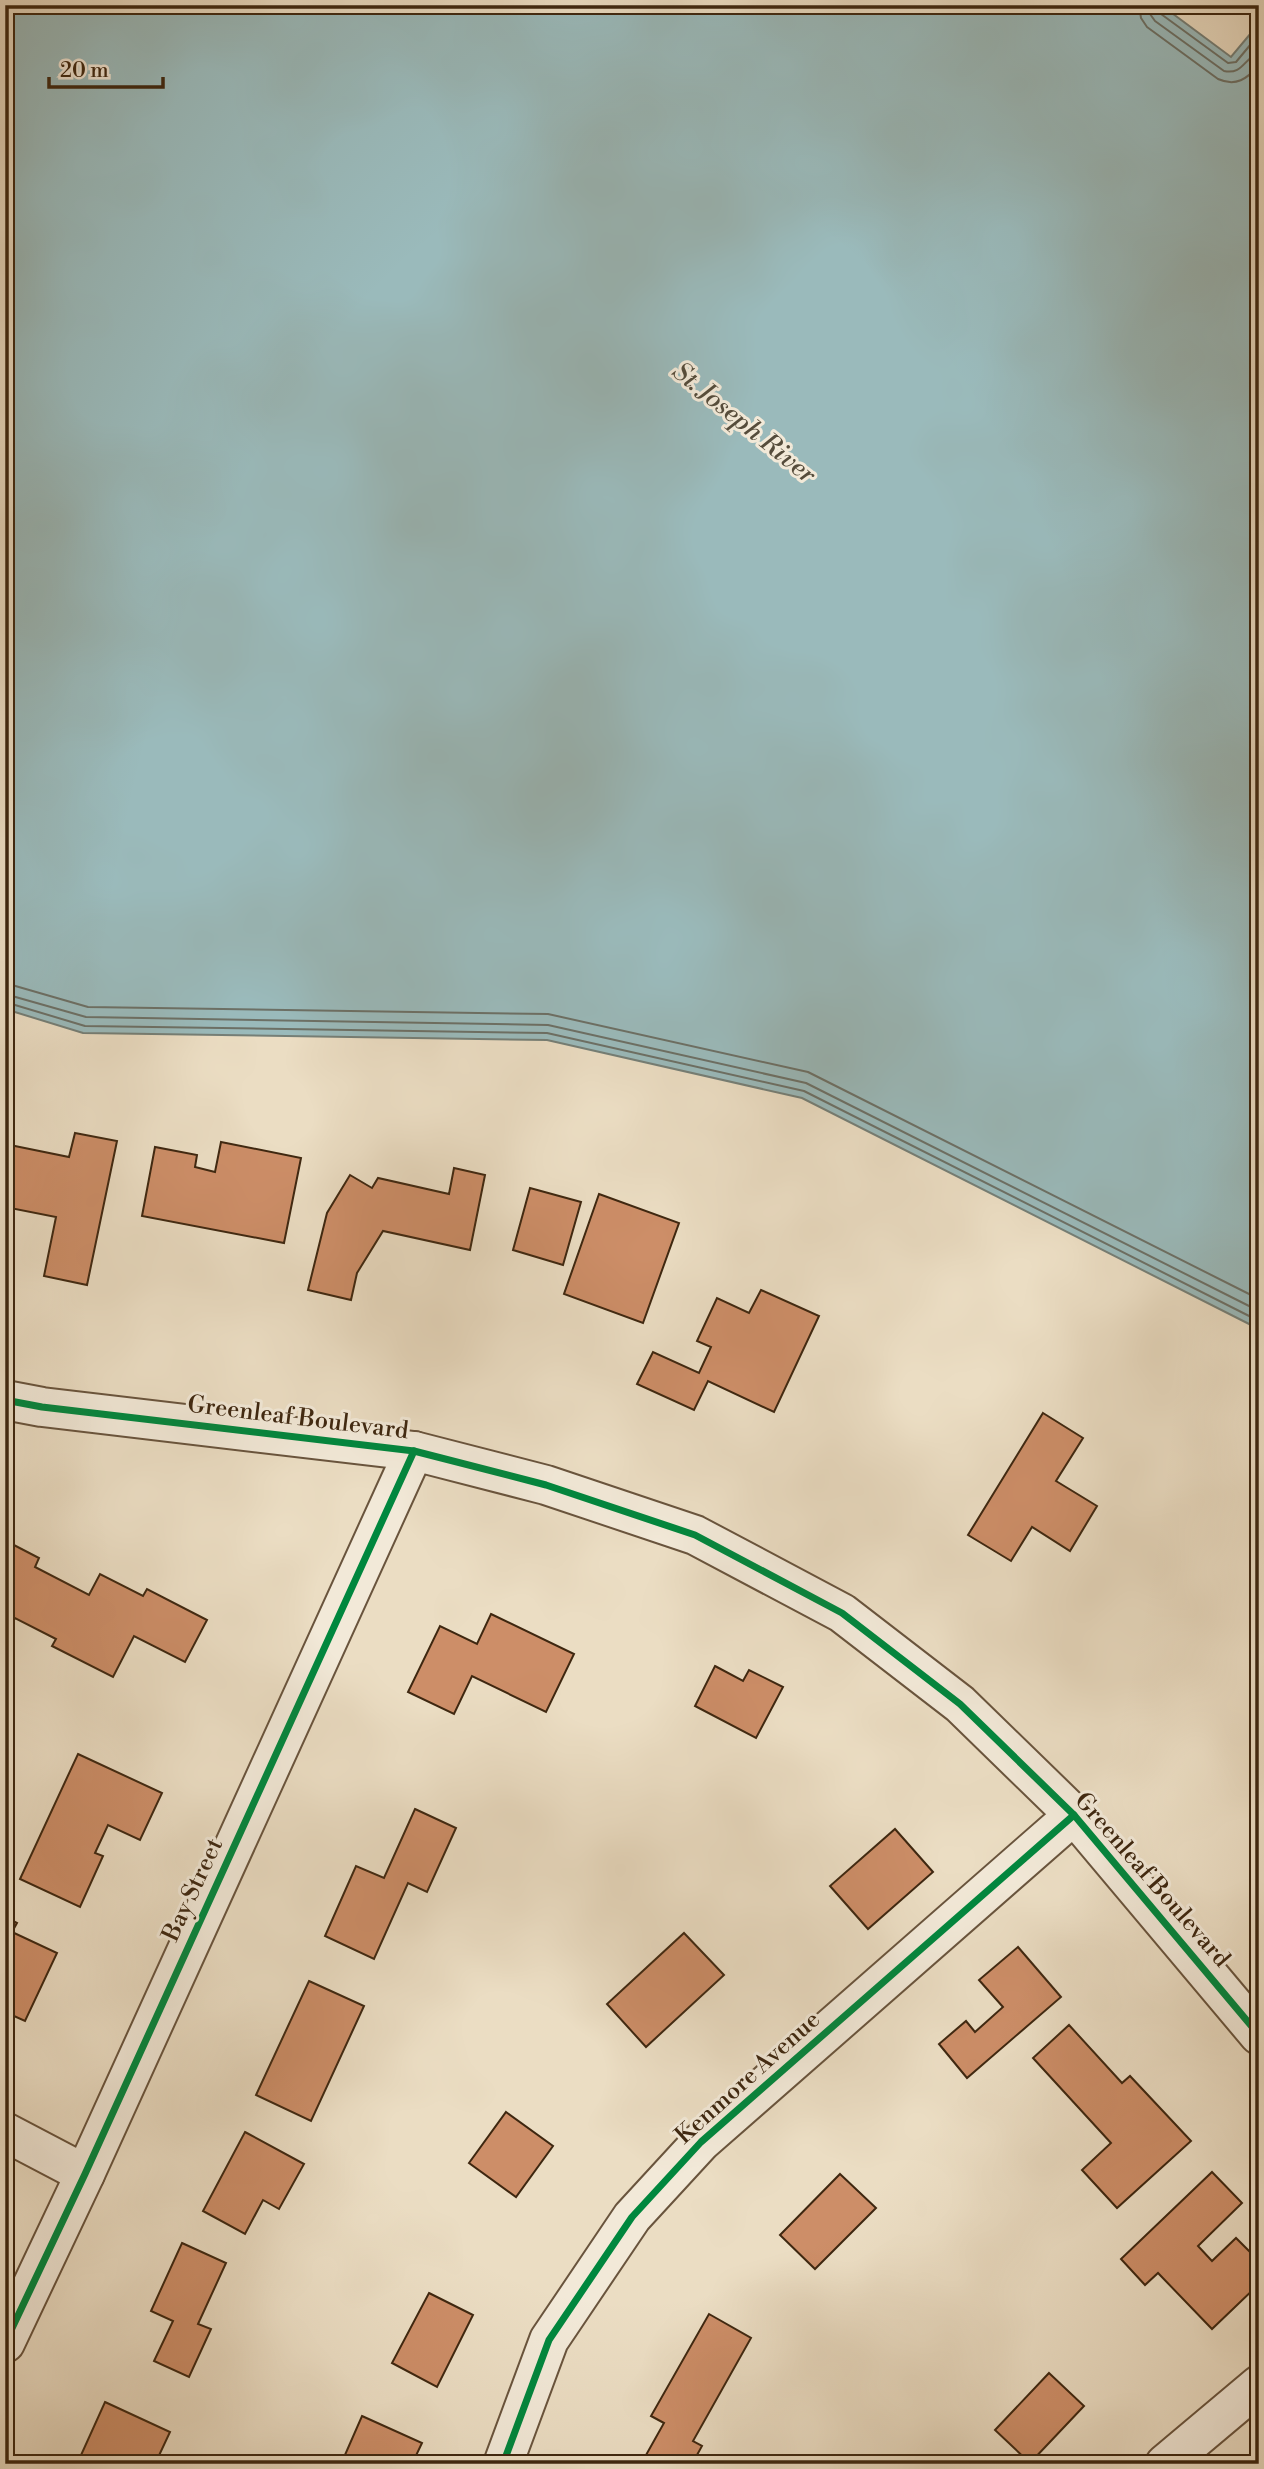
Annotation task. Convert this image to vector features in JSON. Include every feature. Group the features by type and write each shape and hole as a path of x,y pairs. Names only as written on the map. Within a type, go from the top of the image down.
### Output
{"street":[{"name":"Greenleaf Boulevard","path":"5,1400 55,1409 414,1451 546,1485 695,1535 842,1613 960,1704 1074,1815 1259,2035"},
{"name":"Bay Street","path":"5,2343 85,2174 414,1451"},
{"name":"Kenmore Avenue","path":"503,2464 549,2340 632,2217 701,2142 1074,1815"},
{"path":"5,2132 85,2174"},
{"path":"1165,2464 1259,2385"}],"water":[{"name":"St. Joseph River","path":"5,5 1161,5 1231,57 1251,33 1259,40 1259,1329 802,1098 547,1040 83,1033 5,1009"}],"building":[{"path":"75,1133 117,1141 87,1285 44,1276 56,1217 5,1207 5,1144 69,1157"},
{"path":"221,1142 301,1158 284,1243 142,1216 155,1147 197,1155 195,1167 215,1172"},
{"path":"454,1168 485,1175 470,1250 383,1231 357,1273 351,1300 308,1290 327,1213 350,1175 372,1188 378,1178 449,1194"},
{"path":"530,1188 581,1202 563,1265 513,1250"},
{"path":"599,1194 679,1223 643,1323 564,1294"},
{"path":"761,1290 819,1316 774,1412 708,1381 694,1410 637,1384 653,1352 699,1373 711,1347 697,1341 717,1298 749,1313"},
{"path":"1043,1413 1083,1438 1056,1481 1097,1506 1070,1551 1032,1527 1011,1561 968,1535"},
{"path":"10,1543 39,1558 35,1567 89,1595 100,1574 143,1596 147,1589 207,1620 185,1662 134,1636 113,1677 52,1646 56,1639 15,1618 8,1632 5,1630 5,1552"},
{"path":"491,1614 574,1654 546,1712 472,1676 454,1714 408,1692 440,1626 477,1644"},
{"path":"715,1666 743,1681 749,1670 783,1687 756,1738 695,1706"},
{"path":"78,1754 162,1793 140,1840 108,1825 95,1853 103,1856 80,1907 20,1879"},
{"path":"415,1809 456,1828 427,1892 408,1883 374,1959 325,1936 356,1866 384,1878"},
{"path":"895,1829 933,1872 868,1929 830,1886"},
{"path":"5,1917 17,1923 12,1932 57,1953 25,2021 5,2012"},
{"path":"684,1933 724,1975 646,2047 607,2004"},
{"path":"1018,1947 1061,1997 967,2078 939,2044 966,2021 975,2032 1003,2007 979,1980"},
{"path":"309,1981 364,2006 311,2121 256,2095"},
{"path":"1069,2025 1122,2083 1130,2076 1191,2141 1117,2208 1082,2170 1111,2143 1033,2058"},
{"path":"506,2112 553,2146 516,2197 469,2163"},
{"path":"245,2132 304,2164 279,2209 263,2200 245,2234 203,2211"},
{"path":"1212,2172 1242,2203 1198,2246 1212,2261 1236,2238 1259,2261 1259,2284 1212,2329 1158,2273 1145,2285 1121,2259"},
{"path":"840,2174 876,2208 815,2269 780,2235"},
{"path":"182,2243 226,2263 198,2324 211,2329 189,2377 154,2361 173,2321 151,2311"},
{"path":"429,2293 473,2315 437,2387 392,2363"},
{"path":"709,2314 751,2338 693,2441 702,2446 692,2464 641,2464 664,2423 651,2416"},
{"path":"1049,2373 1084,2406 1030,2463 995,2430"},
{"path":"105,2402 170,2432 155,2464 77,2464"},
{"path":"362,2416 422,2443 412,2464 341,2464"}],"cycle path":[{"path":"5,1400 42,1407 414,1451 546,1485 695,1535 842,1613 960,1704 1074,1815 1259,2035"},
{"path":"5,2343 85,2174 414,1451"},
{"path":"503,2464 549,2340 632,2217 701,2142 1074,1815"}]}
